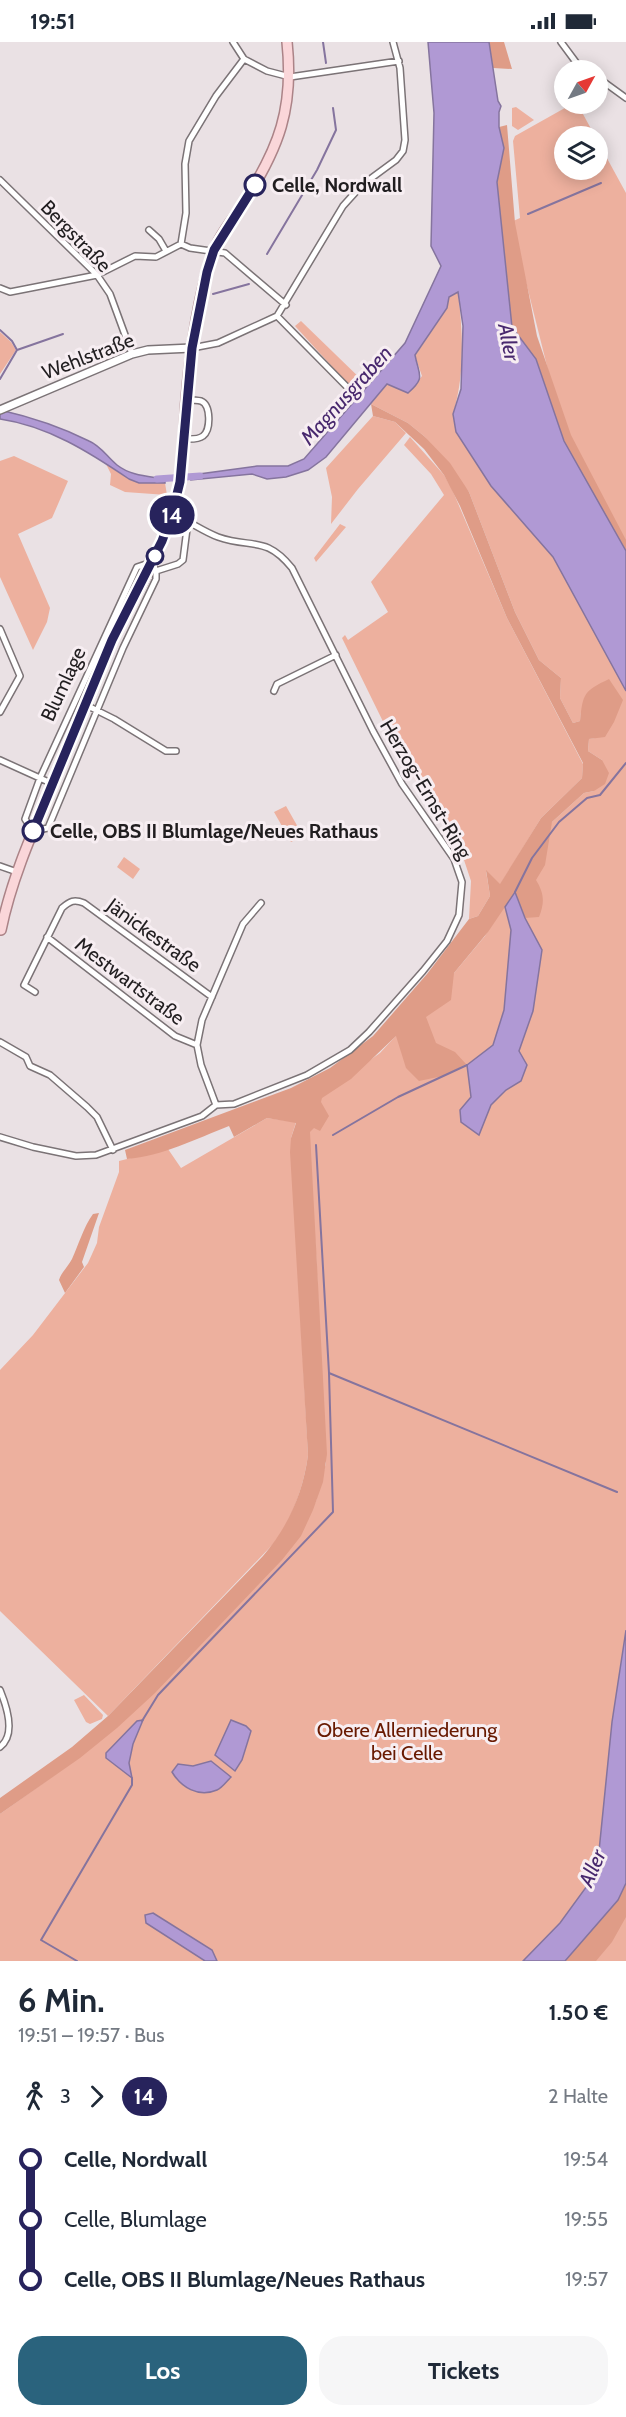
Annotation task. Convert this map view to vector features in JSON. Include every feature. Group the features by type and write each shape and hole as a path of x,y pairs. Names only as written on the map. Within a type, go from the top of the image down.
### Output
{"main road":[{"name":"Blumlage","path":"1,930 6,903 17,872 121,614 152,562 172,514 180,478 192,348 207,272 214,250 263,173 274,149 286,114 290,78 287,42"}],"street":[{"path":"233,42 244,59 267,71 290,78 399,61"},
{"path":"192,348 218,343 277,316 286,305 351,195 396,160 403,151 405,140 399,61 393,42"},
{"path":"561,42 574,60"},
{"path":"181,244 186,213 185,164 189,141 216,96 244,59"},
{"path":"608,86 626,98"},
{"name":"Bergstraße","path":"0,180 97,275 110,294 132,354"},
{"path":"149,230 159,239 166,251"},
{"path":"0,288 10,292 97,275 135,256 156,256 181,244 190,248 225,253 286,305"},
{"path":"277,316 348,388"},
{"name":"Wehlstraße","path":"1,410 132,354 165,348 192,348"},
{"path":"183,439 200,438 207,430 208,410 205,404 200,401 186,400"},
{"name":"Herzog-Ernst-Ring","path":"0,1137 76,1156 96,1155 202,1116 216,1105 234,1104 308,1075 350,1050 369,1032 423,971 447,941 458,922 462,882 454,860 402,784 373,731 296,574 282,555 268,546 221,538 172,514"},
{"path":"152,562 156,571 178,564 183,560 188,521"},
{"name":"Blumlage","path":"121,614 71,710 40,778 25,819 33,831 48,828 123,648 156,579 156,571"},
{"path":"0,629 20,676 0,712"},
{"path":"274,691 277,684 336,655"},
{"path":"71,710 97,710 166,752 176,751"},
{"path":"0,760 53,784"},
{"path":"3,867 17,872"},
{"name":"Mestwartstraße","path":"35,992 24,985 62,908 69,902 77,900"},
{"name":"Jänickestraße","path":"77,900 212,997"},
{"path":"216,1105 201,1065 197,1045 202,1020 243,924 261,903"},
{"name":"Mestwartstraße","path":"47,937 175,1036 197,1045"},
{"path":"0,1041 26,1057 30,1066 50,1075 87,1107 97,1117 113,1150"},
{"path":"0,1690 10,1730 4,1745 0,1747"}],"green space":[{"path":"516,107 534,120 518,130 512,126 512,108"},
{"name":"Obere Allerniederung bei Celle","path":"554,114 583,114 590,126 554,126 554,180 608,180 608,160 626,193 626,1961 0,1961 0,1814 80,1757 296,1539 316,1501 326,1463 316,1253 306,1120 319,1097 380,1053 454,973 485,936 552,822 584,793 594,791 602,760 588,751 589,739 595,738 581,712 580,721 573,723 560,698 561,678 539,660 515,612 469,492 424,436 408,423 371,404 387,384 408,393 422,376 415,356 447,308 449,297 458,292 462,353 460,384 453,414 558,410 511,222 520,218 513,141 515,136"},
{"path":"301,321 367,385 358,395 295,326"},
{"path":"0,332 16,350 0,374"},
{"path":"373,416 395,422 406,433 331,524 332,497 326,468"},
{"path":"410,437 444,475 451,487 507,618 583,764 582,778 541,818 500,885 486,871 490,896 478,916 469,919 471,881 458,842 422,791 396,748 342,638 345,635 348,640 388,612 371,582 444,495 431,474 404,445"},
{"path":"14,456 68,481 52,518 18,534 50,608 47,622 33,650 0,577 0,461"},
{"path":"106,464 134,480 165,483 167,495 125,492 110,485 111,474"},
{"path":"340,524 346,527 316,562 314,558"},
{"path":"286,806 303,836 291,842 274,812"},
{"path":"124,857 140,869 133,879 117,867"},
{"path":"267,1118 296,1122 291,1138 308,1455 304,1478 297,1500 275,1542 108,1716 0,1611 0,1370 33,1335 88,1263 97,1243 99,1227 119,1172 119,1161 168,1149 181,1168"},
{"path":"84,1695 103,1715 102,1719 90,1724 86,1722 74,1700"}],"shaded area":[{"path":"489,42 504,42 512,69 493,68"},
{"path":"507,125 515,223 537,336 571,435 626,540 626,551 564,441 536,359 512,328 497,182 504,148 499,127"},
{"path":"371,404 408,423 424,436 450,463 469,492 515,612 539,660 561,678 560,698 573,723 580,721 586,694 609,679 623,700 605,737 589,739 588,751 602,760 609,773 605,784 594,791 584,793 552,822 545,865 536,880 543,898 539,917 525,918 515,892 488,932 454,973 451,1000 426,1017 436,1043 455,1052 466,1064 443,1076 419,1081 406,1068 396,1036 351,1079 322,1098 321,1102 329,1116 320,1131 314,1128 310,1132 327,1454 323,1482 301,1536 282,1560 155,1693 80,1758 0,1814 0,1798 72,1747 108,1716 263,1556 280,1533 293,1509 306,1469 308,1455 290,1152 291,1138 296,1123 267,1118 234,1137 229,1126 179,1146 140,1157 127,1159 125,1150 291,1088 330,1068 373,1036 427,974 469,919 478,916 490,896 486,870 500,884 541,818 582,778 583,763 507,618 460,506 444,475 424,449 395,422 373,416"},
{"path":"99,1213 82,1262 84,1267 65,1293 59,1280 60,1277 72,1259 93,1214"},
{"path":"626,1883 626,1917 612,1942 596,1961 565,1961 617,1900"}],"water":[{"name":"Aller","path":"428,42 489,42 498,101 501,106 499,127 504,148 497,182 512,327 536,359 564,441 626,551 626,691 553,557 491,486 456,432 453,414 461,389 463,326 458,292 449,297 447,308 415,355 420,376 414,388 408,393 387,384 326,457 308,470 286,477 267,479 252,474 191,480 192,475 257,466 288,466 304,459 405,343 441,266 431,246 434,113"},
{"path":"0,410 46,423 78,436 97,446 122,469 165,479 165,483 139,483 129,479 99,459 51,434 18,422 0,419"},
{"path":"515,892 525,918 542,950 533,1011 519,1051 527,1065 521,1081 506,1090 491,1105 479,1135 461,1122 460,1110 471,1097 467,1065 493,1045 504,1010 511,930 505,907"},
{"path":"626,1630 626,1883 618,1900 565,1961 523,1961 560,1923 587,1886 599,1851 612,1722"},
{"path":"143,1720 133,1744 129,1763 132,1778 106,1758 106,1753 137,1721"},
{"path":"231,1720 246,1726 251,1731 242,1760 235,1771 215,1755"},
{"path":"211,1761 231,1777 219,1789 210,1792 191,1790 172,1772 178,1764 193,1766"},
{"path":"153,1913 212,1950 217,1961 205,1961 146,1923 145,1915"}],"waterway":[{"path":"323,42 326,63"},
{"path":"267,254 317,170 336,130 333,108"},
{"path":"528,214 601,183"},
{"path":"213,294 249,284"},
{"path":"0,330 12,341 17,350 63,334"},
{"path":"0,379 17,350"},
{"name":"Magnusgraben","path":"157,479 200,476"},
{"path":"515,892 532,858 559,822 587,798 600,795 626,763"},
{"path":"333,1135 398,1097 467,1065"},
{"path":"142,1721 158,1695 333,1512 329,1373 316,1145"},
{"path":"329,1373 617,1492"},
{"path":"77,1961 41,1940 132,1785 132,1778"}],"bus line":[{"name":"14","path":"33,831 112,640 162,541 172,514 180,482 192,348 207,272 214,250 255,185"}],"place":[{"name":"Celle, Nordwall","path":"255,185"},
{"name":"Celle, OBS II Blumlage/Neues Rathaus","path":"33,831"}]}
